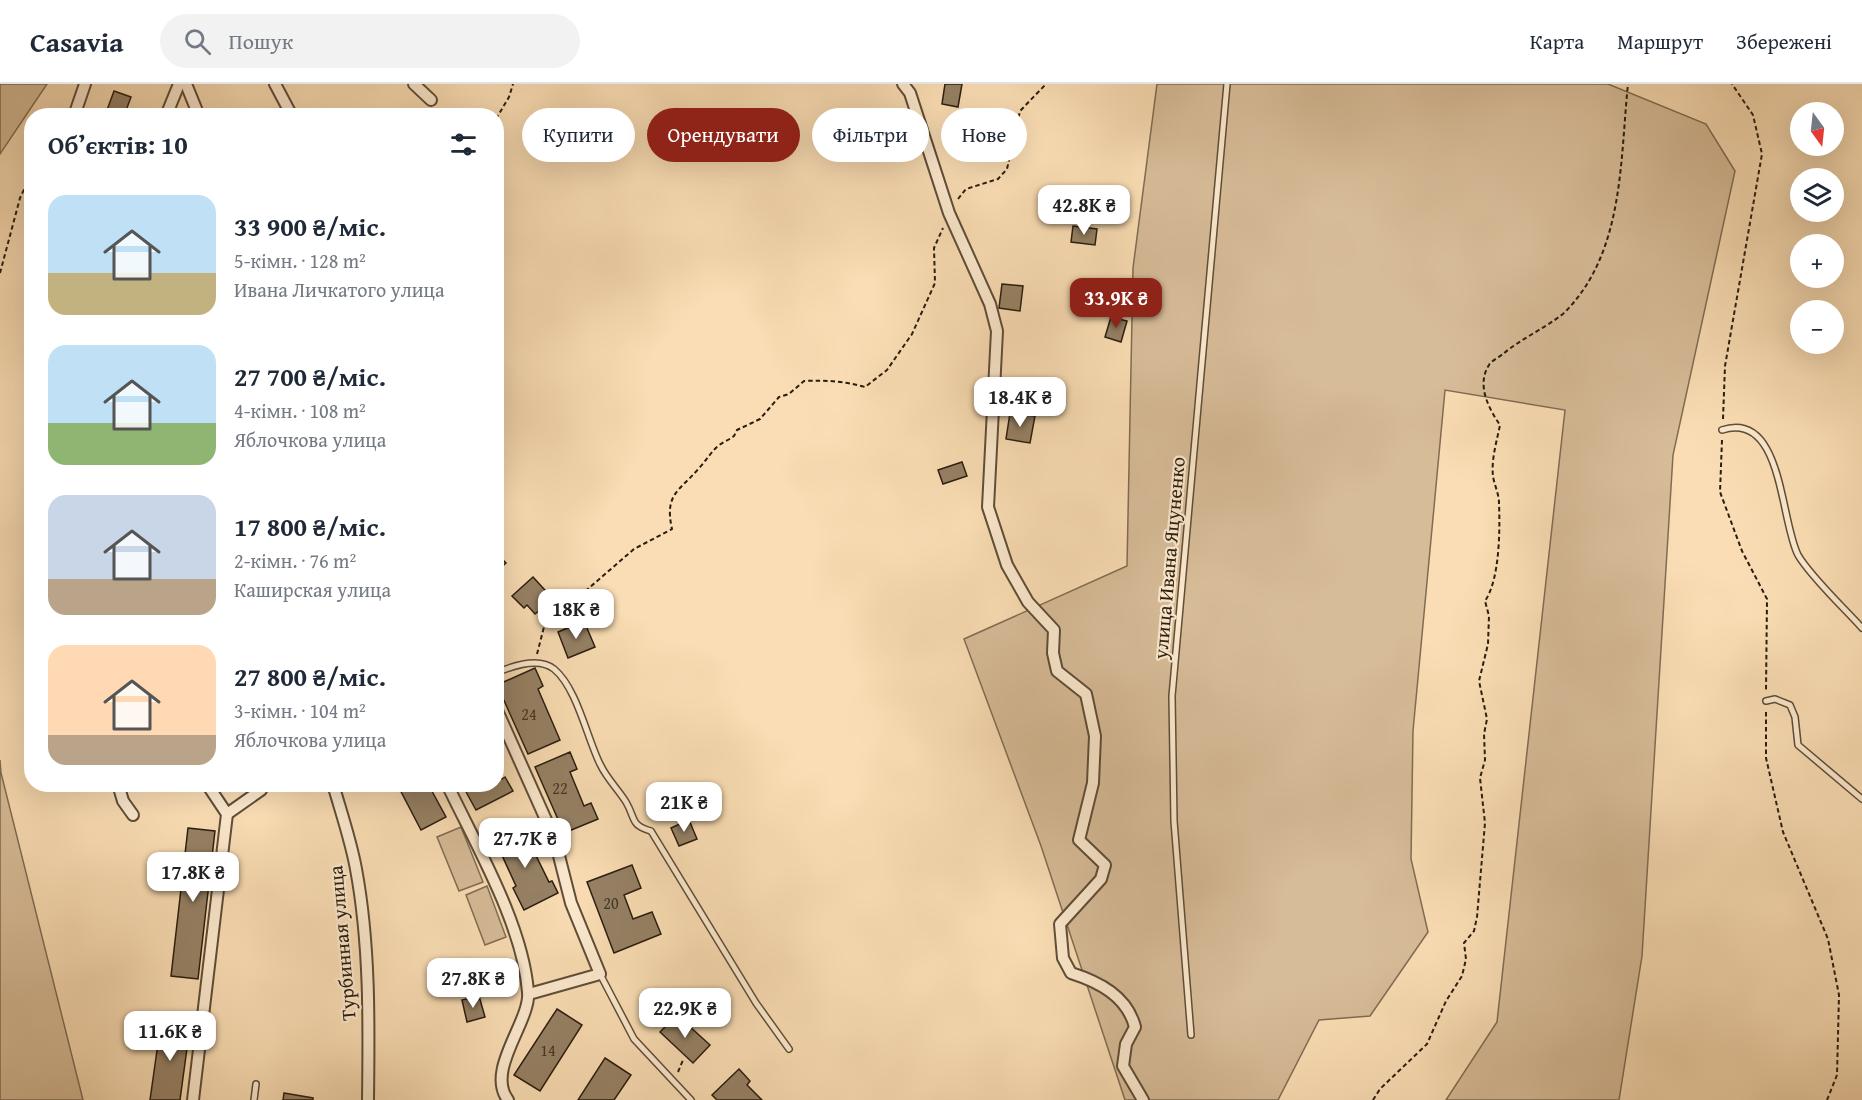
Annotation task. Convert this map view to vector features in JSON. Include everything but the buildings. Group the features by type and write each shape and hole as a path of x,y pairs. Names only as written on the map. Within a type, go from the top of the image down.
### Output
{"street":[{"path":"77,108 85,84"},
{"path":"169,108 179,84"},
{"path":"186,84 196,108"},
{"path":"275,84 288,108"},
{"path":"414,84 430,100"},
{"path":"903,84 910,93 950,215 990,304 997,331 988,507 1007,565 1028,602 1054,630 1053,653 1058,671 1086,694 1095,736 1093,783 1079,840 1104,865 1101,879 1060,924 1063,958 1071,973 1102,983 1132,1012 1135,1027 1126,1044 1123,1066 1143,1100"},
{"path":"504,726 555,840 571,903 600,974 529,994"},
{"path":"120,792 123,801 133,815"},
{"path":"193,1100 227,814 212,792"},
{"path":"227,814 258,792"},
{"name":"Турбинная улица","path":"335,792 356,868 363,926 368,1100"},
{"path":"451,792 512,922 529,994 500,1076 504,1095 508,1100"}],"lane":[{"name":"улица Ивана Яцуненко","path":"1191,1035 1174,821 1172,696 1227,84"},
{"path":"1722,430 1737,426 1749,429 1769,449 1798,555 1862,628"},
{"path":"504,670 535,663 554,669 570,692 599,762 625,802 633,822 638,828 651,831 756,1003 789,1049"},
{"path":"1766,700 1775,699 1790,705 1795,717 1798,745 1862,799"},
{"path":"600,974 634,1039 691,1100"},
{"path":"254,1100 256,1084"}],"path":[{"path":"502,108 513,84"},
{"path":"535,663 544,627 634,549 672,529 670,506 674,495 720,443 729,440 743,425 760,419 779,397 789,394 804,381 830,383 839,380 865,387 887,370 912,334 934,283 934,248 954,204 966,189 998,179 1007,169 1020,111 1046,84"},
{"path":"1373,1100 1380,1089 1427,1044 1446,1001 1462,976 1466,959 1464,943 1474,931 1477,917 1485,823 1480,778 1485,760 1486,719 1479,681 1488,644 1490,616 1485,601 1492,591 1500,528 1497,514 1499,503 1492,474 1500,425 1488,408 1484,385 1489,365 1521,339 1566,311 1597,267 1615,216 1628,84"},
{"path":"1732,84 1753,115 1762,154 1725,366 1720,492 1742,551 1767,599 1766,758 1783,832 1828,939 1839,995 1837,1075 1827,1100"},
{"path":"0,273 24,190"}],"shaded area":[{"path":"0,84 47,84 31,108 24,108 24,118 0,154"},
{"path":"1157,84 1608,84 1706,124 1735,171 1673,455 1642,956 1619,1100 1446,1100 1497,1022 1565,410 1445,390 1413,731 1411,859 1428,932 1370,1016 1319,1020 1278,1100 1125,1100 1041,846 964,639 1127,566 1133,268"},
{"path":"0,760 1,773 83,1100 0,1100"},
{"path":"461,827 483,882 459,891 437,837"},
{"path":"487,886 506,937 485,945 466,895"}]}
